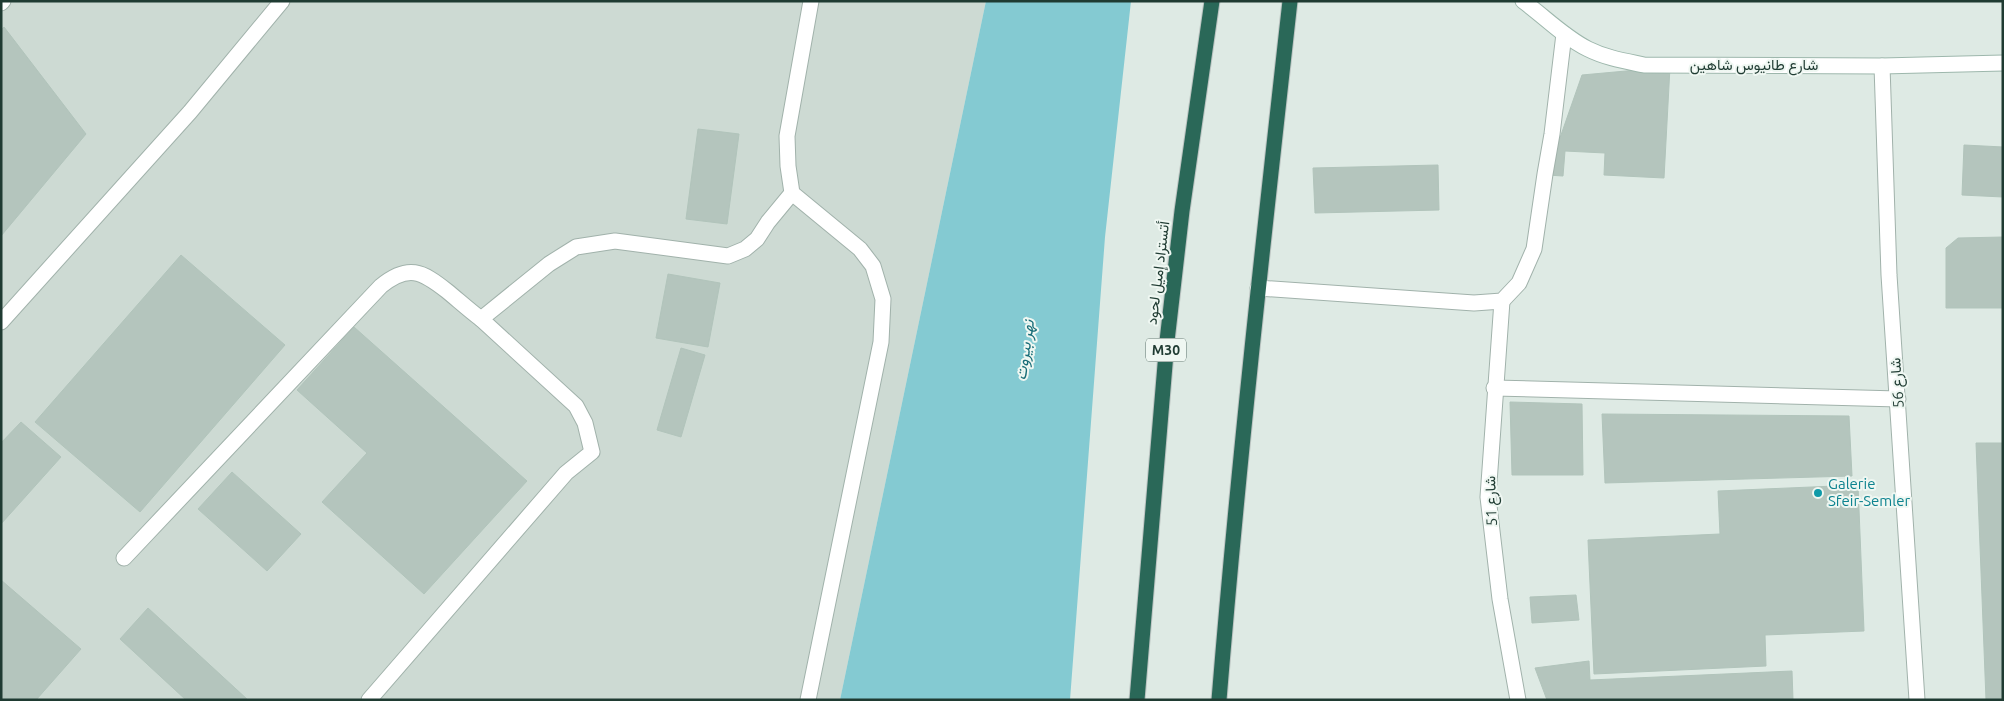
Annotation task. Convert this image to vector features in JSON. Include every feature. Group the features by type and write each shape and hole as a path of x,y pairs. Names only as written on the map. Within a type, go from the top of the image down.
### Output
{"highway":[{"name":"أتستراد إميل لحود","path":"1137,700 1167,341 1184,201 1212,1"},
{"path":"1219,700 1229,578 1258,288 1290,1"}],"street":[{"path":"1,322 190,112 282,1"},
{"path":"808,700 881,342 883,299 873,266 860,249 838,233 792,193 788,166 787,136 812,1"},
{"name":"شارع طانيوس شاهين","path":"1523,1 1564,34 1588,49 1618,60 1644,65 1882,66 2003,63"},
{"path":"1258,288 1474,303 1502,301 1519,283 1534,249 1552,134 1564,34"},
{"name":"شارع 56","path":"1882,66 1889,276 1916,700"},
{"path":"481,319 549,264 576,247 615,241 728,256 757,239 768,222 792,193"},
{"path":"124,558 381,286 393,276 407,272 419,272 429,277 481,319 576,406 585,423 592,452 566,472 369,700"},
{"name":"شارع 51","path":"1502,301 1494,388 1488,497 1500,599 1518,700"},
{"path":"1494,388 1898,399"}],"shaded area":[{"path":"1,1 986,1 840,700 1,700"}],"water":[{"name":"نهر بيروت","path":"986,1 1131,1 1105,237 1070,700 840,700"}],"building":[{"path":"4,27 86,134 1,236 1,30"},
{"path":"1670,67 1664,178 1604,175 1605,153 1565,151 1563,176 1547,175 1582,75"},
{"path":"698,129 739,134 727,224 686,219"},
{"path":"1964,145 2003,147 2003,197 1962,195"},
{"path":"1438,165 1439,210 1315,213 1313,168"},
{"path":"2003,237 2003,308 1946,308 1946,248 1958,238"},
{"path":"181,255 285,345 140,512 35,422"},
{"path":"668,274 720,283 708,347 656,338"},
{"path":"354,327 527,481 424,594 322,502 367,453 297,390"},
{"path":"681,348 705,355 681,437 657,430"},
{"path":"1510,402 1582,404 1583,475 1512,475"},
{"name":"Galerie Sfeir-Semler","path":"1602,414 1849,416 1852,476 1605,483"},
{"path":"21,422 61,457 1,524 1,443"},
{"path":"1976,443 2003,443 2003,700 1986,700"},
{"path":"232,472 301,534 267,571 198,509"},
{"path":"1858,485 1864,631 1765,635 1766,666 1594,674 1588,540 1720,534 1718,491"},
{"path":"1,580 81,649 36,700 1,700"},
{"path":"1576,595 1579,620 1532,623 1530,597"},
{"path":"148,608 248,700 186,700 120,639"},
{"path":"1589,661 1590,680 1792,671 1793,700 1547,700 1535,668"}],"place":[{"name":"Galerie Sfeir-Semler","path":"1818,493"}]}
